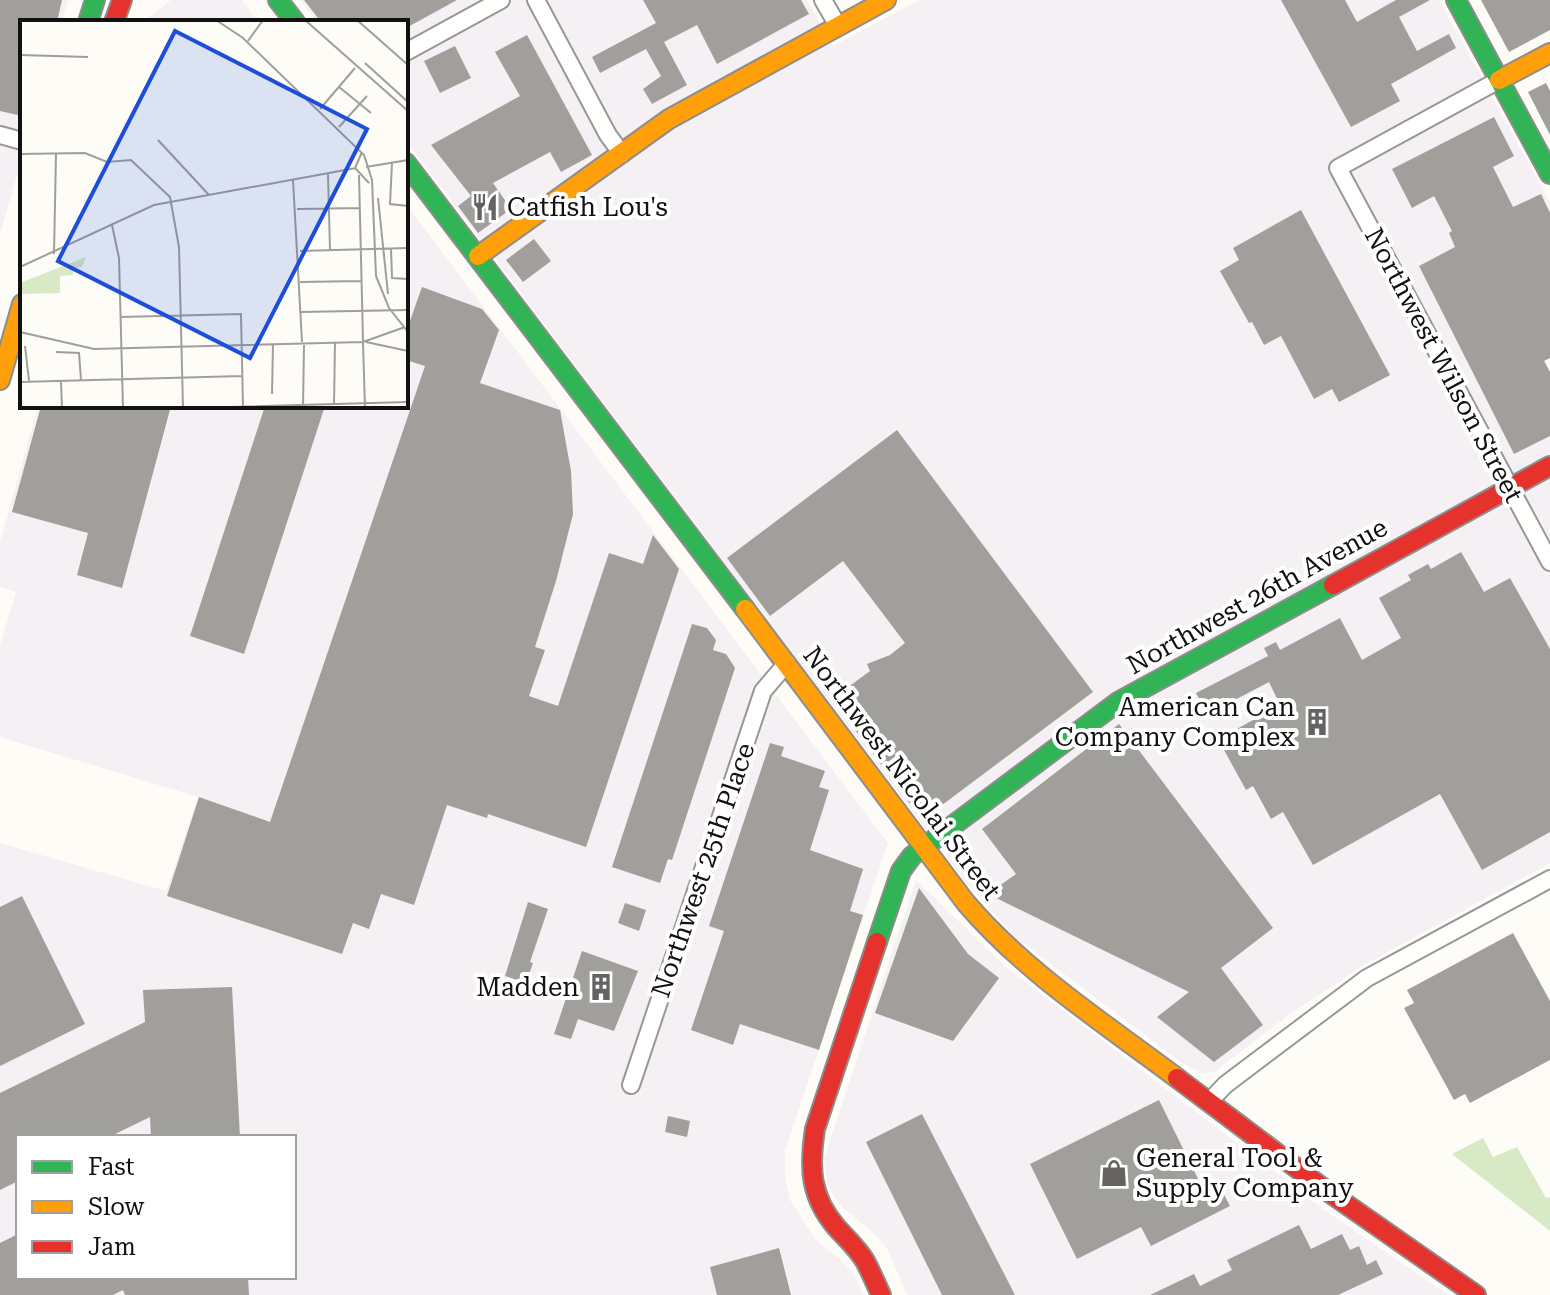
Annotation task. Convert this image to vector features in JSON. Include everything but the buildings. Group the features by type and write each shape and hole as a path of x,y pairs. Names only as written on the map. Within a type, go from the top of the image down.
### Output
{"main road":[{"path":"89,20 95,0"},
{"path":"115,20 122,0"},
{"path":"278,0 293,20"},
{"path":"478,256 680,112 886,0"},
{"path":"1456,0 1550,174"},
{"path":"1499,80 1550,53"},
{"name":"Northwest Nicolai Street","path":"408,166 978,919 1010,951 1209,1102 1346,1205 1476,1295"},
{"path":"0,380 20,311"},
{"name":"Northwest 26th Avenue","path":"881,1295 864,1259 827,1217 817,1200 811,1180 810,1159 815,1129 901,871 912,856 1118,702 1550,466"}],"street":[{"path":"408,51 501,0"},
{"path":"536,0 608,135 622,154"},
{"path":"823,0 838,26"},
{"name":"Northwest Wilson Street","path":"1499,80 1338,168 1550,562"},
{"path":"0,135 20,140"},
{"path":"0,300 20,304"},
{"name":"Northwest 25th Place","path":"631,1085 763,691 787,663"},
{"path":"1209,1102 1225,1085 1367,978 1550,879"}],"shaded area":[{"path":"0,0 68,0 63,20 20,20 20,165 0,235"},
{"path":"171,0 242,0 257,20 146,20"},
{"path":"300,0 807,0 833,46 919,0 1439,0 1550,203 1550,358 1545,361 1550,372 1550,863 1366,964 1290,1014 1214,1072 1204,1074 1182,1063 1014,936 966,882 408,144 408,20 315,20"},
{"path":"408,207 888,843 785,1151 785,1178 791,1202 815,1239 855,1276 864,1295 0,1295 0,843 166,891 198,797 0,737 0,646 16,592 0,587 0,543 37,408 408,408"},
{"path":"916,880 1006,967 1326,1211 1448,1295 907,1295 889,1252 877,1236 843,1208 833,1195 827,1182 824,1159"}],"green space":[{"path":"1483,1138 1493,1157 1517,1147 1546,1198 1550,1197 1550,1231 1452,1154"}],"traffic: fast":[{"path":"89,20 95,0"},
{"path":"278,0 293,20"},
{"path":"1456,0 1550,174"},
{"path":"408,166 745,609"},
{"path":"877,942 901,871 912,856 1118,702 1333,585"}],"traffic: slow":[{"path":"478,256 669,119 886,0"},
{"path":"1499,80 1550,53"},
{"path":"0,380 20,311"},
{"path":"745,609 966,903 989,928 1066,996 1177,1078"}],"traffic: jam":[{"path":"115,20 122,0"},
{"path":"1333,585 1550,466"},
{"path":"877,942 815,1129 812,1169 821,1205 862,1257 881,1295"},
{"path":"1177,1078 1323,1188 1476,1295"}],"place":[{"name":"Catfish Lou's","path":"485,207"},
{"name":"American Can Company Complex","path":"1317,722"},
{"name":"Madden","path":"601,987"},
{"name":"General Tool & Supply Company","path":"1114,1173"}]}
